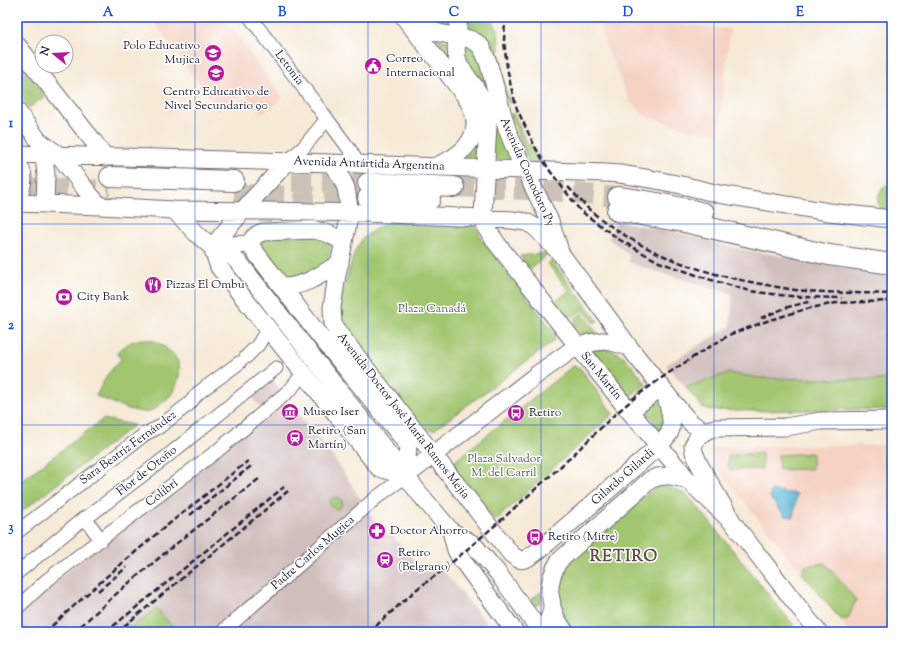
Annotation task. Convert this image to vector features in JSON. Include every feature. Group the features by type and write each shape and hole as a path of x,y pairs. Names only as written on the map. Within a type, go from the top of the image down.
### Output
{"highway":[{"path":"107,191 237,195"},
{"path":"368,191 454,193"},
{"path":"892,252 834,243 762,228 688,209 645,201 617,204 684,222 829,255 892,264"}],"main road":[{"path":"404,17 465,96 472,107 474,114 474,129 469,143 458,155 435,166"},
{"name":"Avenida Comodoro Py","path":"416,17 424,26 439,33 474,41 484,52 507,129 515,150 550,221 561,254"},
{"name":"Avenida Comodoro Py","path":"458,17 457,53 459,63 464,73 481,96 485,105 487,116 488,125 483,218"},
{"path":"17,45 105,157"},
{"path":"17,111 47,150 90,195 107,191"},
{"path":"46,204 47,150"},
{"name":"Avenida Antártida Argentina","path":"17,154 47,150 105,157 435,166 620,174 686,186 719,194 829,212 892,219"},
{"path":"17,203 46,204 107,191 174,210 237,195 288,162"},
{"path":"17,163 21,168 23,177 17,197"},
{"name":"Avenida Doctor José María Ramos Mejía","path":"331,163 341,177 346,188 350,213 332,308 333,323 337,331 511,554 517,559 521,559"},
{"path":"350,213 358,164"},
{"name":"Avenida Antártida Argentina","path":"719,194 769,212 806,219 892,231"},
{"path":"237,195 350,213 517,220 530,224 535,227 561,254 629,347 663,390 691,423 702,430 715,428 785,427 821,421 892,420"},
{"path":"237,195 212,247 219,267 379,468 406,476"},
{"path":"174,210 198,236 212,247 232,256 241,265 406,476 451,531 473,544 497,572 543,632 550,617 552,607"},
{"name":"San Martín","path":"483,218 488,231 498,246 658,446 689,481 733,523"},
{"path":"212,247 249,244 252,239 259,233 263,232 314,230 330,234 344,243"},
{"name":"Avenida Doctor José María Ramos Mejía","path":"249,244 306,319 408,445 406,476"},
{"path":"282,287 300,285 318,277 340,263"},
{"path":"306,319 312,311 319,311 324,312 333,323"},
{"path":"406,476 539,373 578,346 603,341 629,347"},
{"path":"630,411 663,390"},
{"path":"658,446 668,435 672,427 663,390"},
{"path":"785,427 820,432 892,431"},
{"name":"San Martín","path":"707,430 698,437 693,446 699,464 733,523 818,632"},
{"name":"Gilardo Gilardi","path":"552,607 550,585 555,568 559,561 638,490 658,446"},
{"name":"Gilardo Gilardi","path":"521,559 532,555 544,546 658,446"},
{"path":"638,490 650,480 660,476 673,476 689,481"},
{"path":"451,531 459,556 515,632"},
{"path":"552,607 556,618 565,632"},
{"path":"549,632 559,632"}],"street":[{"name":"Letonia","path":"250,17 350,150 358,164"},
{"path":"288,162 303,148 327,119"},
{"name":"Sara Beatriz Fernández","path":"17,532 145,434 159,427 189,404 198,393 243,360 258,345 268,328"},
{"name":"Flor de Otoño","path":"17,572 84,518 165,458 276,368"},
{"name":"Colibrí","path":"17,608 47,580 217,451 291,389 305,374"},
{"name":"Padre Carlos Mugica","path":"222,632 377,497 406,476"},
{"path":"85,518 101,540"}],"shaded area":[{"name":"Polo Educativo Mujica","path":"150,17 223,17 283,98 261,114 245,92 219,111"},
{"path":"598,17 730,29 719,133 692,130 645,116 630,102 605,44"},
{"path":"616,221 679,233 741,249 842,267 892,274 892,380 760,378 729,373 686,387 666,365 731,326 732,294 629,263 629,254 609,239"},
{"path":"271,376 284,397 337,462 375,522 386,535 389,532 424,572 436,562 494,632 17,632 17,618 38,596 100,543 265,413 249,393"},
{"path":"892,445 892,632 850,632 715,466 711,459 710,453 713,448 717,447"}],"green space":[{"path":"407,17 412,17 427,35 452,43 451,56 455,72 476,101 483,117 481,158 479,161 463,159 463,157 473,148 479,134 480,121 475,107 468,94"},
{"path":"426,17 453,17 452,25 445,29"},
{"path":"469,17 489,17 498,29 501,67 510,104 466,31"},
{"path":"466,46 479,54 511,153 511,162 498,161 493,157 465,58"},
{"path":"17,61 45,96 29,108 17,94"},
{"path":"510,114 514,114 527,145 531,145 540,163 529,163"},
{"path":"892,183 892,215 880,207 878,199 884,187"},
{"name":"Plaza Canadá","path":"396,222 474,225 477,228 482,240 555,333 554,341 434,430 420,426 340,322 339,309 355,251 363,238 374,230 384,224"},
{"path":"317,235 331,243 329,257 325,263 315,270 284,278 270,267 259,242 260,237"},
{"path":"546,253 547,255 530,269 520,256"},
{"path":"552,261 598,321 594,323 583,309 572,317 571,315 568,317 556,301 569,291 548,264"},
{"path":"582,313 599,336 585,339 573,324 576,322 574,319"},
{"path":"141,339 152,340 162,345 171,352 179,366 178,380 173,393 148,413 128,409 96,396 107,375 121,359 117,353 128,344"},
{"path":"594,348 610,350 621,355 646,384 629,397 593,351"},
{"name":"Plaza Salvador M. del Carril","path":"573,366 581,369 613,414 495,521 454,468 455,461"},
{"path":"729,373 760,378 892,380 892,409 749,411 711,410 702,407 686,387"},
{"path":"659,400 666,410 662,432 646,411"},
{"path":"103,419 134,425 17,515 17,484"},
{"path":"762,453 762,469 729,470 728,455"},
{"path":"812,453 812,469 779,470 778,455"},
{"path":"662,486 678,490 691,499 799,632 572,632 563,615 559,595 561,580 572,558 577,551 656,487"},
{"path":"336,497 340,499 342,503 340,507 336,509 332,507 330,503 332,499"},
{"path":"825,563 856,600 848,619 840,619 802,573 805,566"},
{"path":"541,592 540,603 533,605 530,600"},
{"path":"156,608 177,632 126,632 139,621 140,622"}],"water":[{"path":"771,490 797,494 793,517 785,516 770,498"}],"tunnel":[{"path":"292,182 368,183"},
{"path":"17,187 110,190"},
{"path":"454,187 553,191 618,197"},
{"path":"234,194 368,198"}],"railway":[{"path":"505,17 504,41 507,67 517,109 535,147 550,171 579,209 586,215 620,240 659,262 708,279 750,291 801,297 842,298"},
{"path":"568,187 591,211 628,238 669,258 711,273 794,290 892,294"},
{"path":"761,318 788,307 812,301"},
{"path":"369,632 417,589 443,570 499,522 571,457 613,416 638,395 706,349 731,334 806,309 836,303 892,301"},
{"path":"45,632 160,531 248,461"},
{"path":"190,515 251,466"},
{"path":"74,632 124,587 260,478"},
{"path":"106,632 284,487"},
{"path":"117,632 288,491"},
{"path":"98,591 127,567"}],"place":[{"name":"Polo Educativo Mujica","path":"213,53"},
{"name":"Correo Internacional","path":"373,66"},
{"name":"Centro Educativo de Nivel Secundario 90","path":"216,73"},
{"name":"Pizzas El Ombu","path":"153,285"},
{"name":"City Bank","path":"64,297"},
{"name":"Museo Iser","path":"290,412"},
{"name":"Retiro","path":"516,413"},
{"name":"Retiro (San Martín)","path":"295,438"},
{"name":"Doctor Ahorro","path":"377,531"},
{"name":"Retiro (Mitre)","path":"535,537"},
{"name":"Retiro (Belgrano)","path":"385,560"}],"district":[{"name":"RETIRO","path":"624,557"}]}
